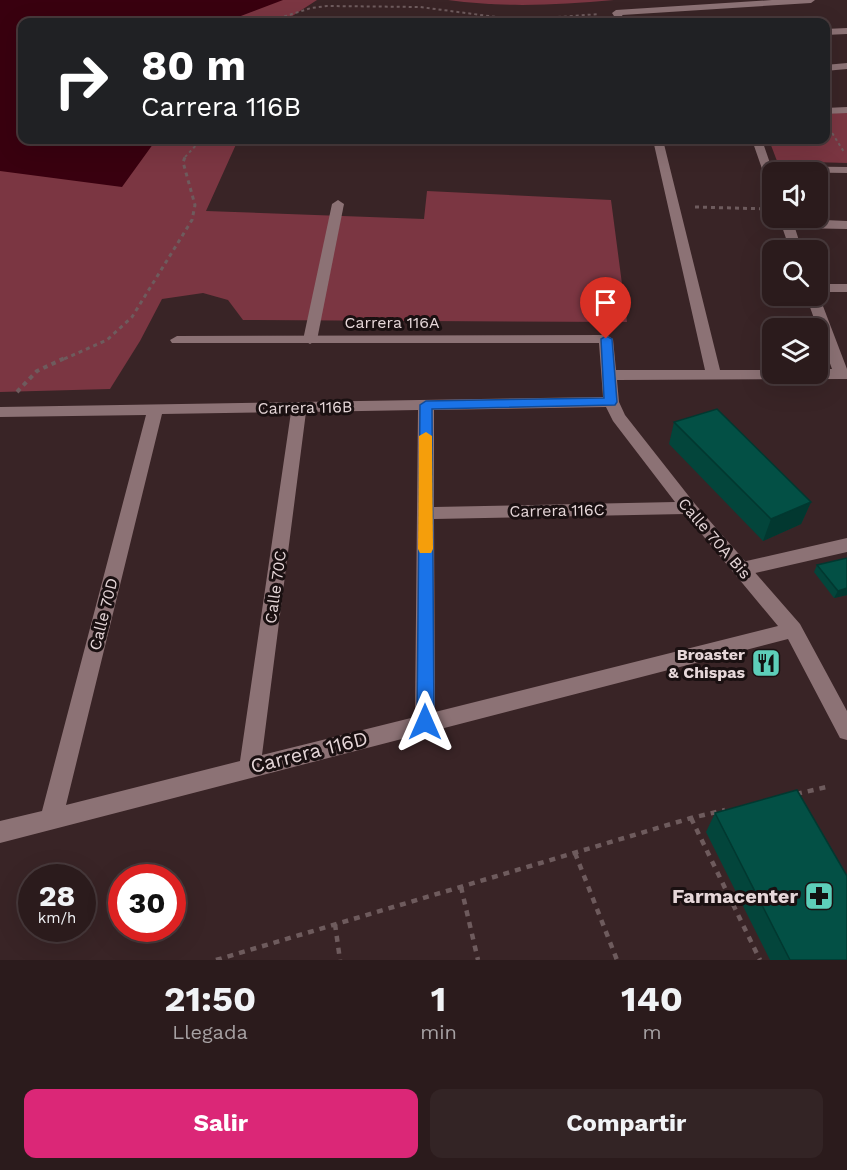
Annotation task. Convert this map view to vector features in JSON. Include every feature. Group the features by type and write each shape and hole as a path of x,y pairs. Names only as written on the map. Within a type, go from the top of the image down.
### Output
{"street":[{"path":"715,6 735,0"},
{"path":"620,18 616,12 811,0"},
{"path":"830,32 847,31"},
{"path":"830,68 847,66"},
{"path":"830,111 847,110"},
{"path":"659,144 714,375"},
{"path":"758,144 765,162"},
{"path":"828,170 847,170"},
{"path":"310,340 338,204"},
{"path":"828,224 847,225"},
{"path":"828,288 847,288"},
{"path":"609,375 844,374 817,306"},
{"name":"Carrera 116A","path":"177,340 606,339"},
{"name":"Calle 70A Bis","path":"606,339 611,402 632,436 689,508 793,630 847,731"},
{"name":"Carrera 116B","path":"2,417 155,410 611,402"},
{"path":"425,722 426,405"},
{"name":"Calle 70C","path":"250,767 299,407"},
{"name":"Calle 70D","path":"51,819 155,410"},
{"name":"Carrera 116C","path":"426,513 689,508"},
{"path":"742,569 847,545"},
{"name":"Carrera 116D","path":"0,832 793,630"}],"path":[{"path":"280,18 311,8 327,6 420,7 504,18"},
{"path":"566,18 616,12"},
{"path":"830,130 847,156"},
{"path":"2,417 7,402 37,371 107,340 132,317 192,220 195,205 183,162 187,153 197,144"},
{"path":"674,207 762,209"},
{"path":"784,797 831,786"},
{"path":"216,960 691,818 738,807"},
{"path":"691,818 760,960"},
{"path":"575,853 617,960"},
{"path":"461,887 478,960"},
{"path":"335,924 340,960"}],"shaded area":[{"path":"0,0 317,0 289,18 18,18 18,144 236,144 206,211 424,219 427,191 611,200 627,322 243,320 228,300 203,293 162,299 140,341 110,389 0,392"},
{"path":"0,0 283,0 236,18 18,18 18,144 153,144 122,187 0,171"},
{"path":"448,0 614,0 531,5"},
{"path":"847,112 847,163 777,161 771,144 830,144 830,114"}],"building":[{"path":"717,409 811,502 771,519 674,422"},
{"path":"847,558 847,588 838,591 817,565"},
{"path":"797,790 847,876 847,960 790,960 715,813"}],"slow traffic":[{"path":"426,436 426,549"}],"place":[{"name":"Broaster & Chispas","path":"766,663"},
{"name":"Farmacenter","path":"819,896"}],"route":[{"path":"425,722 426,405 611,402 606,339"}]}
